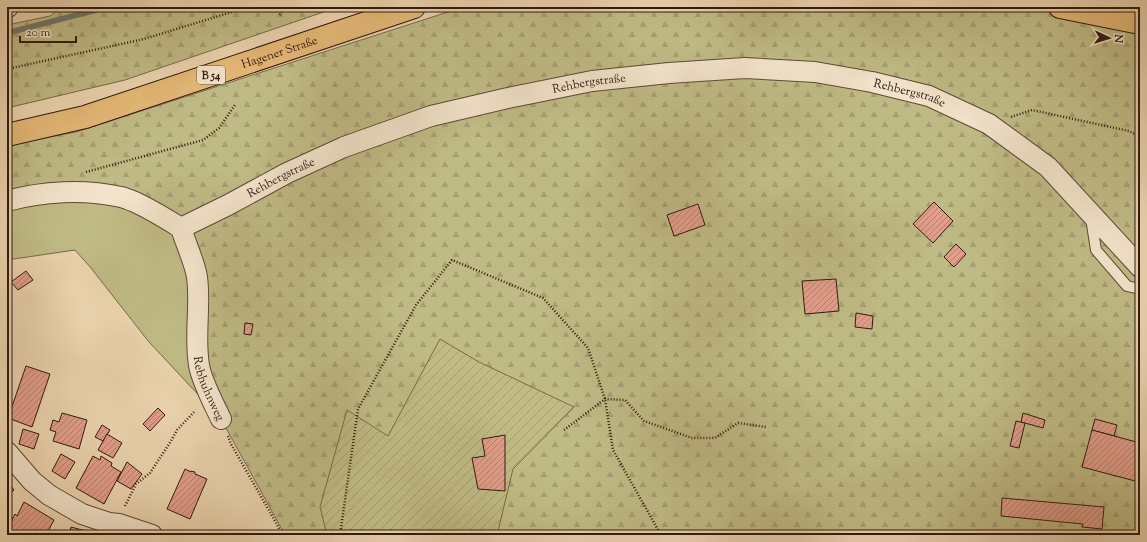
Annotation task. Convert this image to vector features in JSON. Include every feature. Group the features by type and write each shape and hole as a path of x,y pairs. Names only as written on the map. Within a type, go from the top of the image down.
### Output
{"main road":[{"name":"Hagener Straße","path":"7,135 85,117 414,7"},
{"path":"1060,7 1140,23"}],"street":[{"name":"Rehbergstraße","path":"180,228 228,205 287,173 344,147 431,116 508,98 592,81 669,73 745,68 815,72 872,82 929,96 990,124 1048,167 1140,267"},
{"path":"7,201 55,193 80,192 122,197 158,213 180,228"},
{"name":"Rebhuhnweg","path":"180,228 196,275 198,289 196,340 199,367 221,419"},
{"path":"7,452 32,481 49,495 82,514 152,535"}],"lane":[{"path":"1091,214 1096,250 1127,286 1140,289"}],"path":[{"path":"7,69 144,39 248,7"},
{"path":"280,15 284,7"},
{"path":"80,192 79,174 203,140 219,128 236,105"},
{"path":"990,124 1032,110 1129,130 1140,137"},
{"path":"340,535 358,409 416,305 452,260 543,298 588,348 605,399 613,450 661,535"},
{"path":"119,524 128,499 136,484 150,473 177,430 194,414 200,401 210,396"},
{"path":"564,430 605,399 625,400 644,421 692,438 715,438 738,423 766,427"},
{"name":"Rebhuhnweg","path":"221,419 231,444 283,535"}],"green space":[{"path":"62,7 338,7 125,80 7,108 7,25 50,16"},
{"path":"471,7 1027,7 1140,29 1140,535 285,535 221,419 210,396 180,228 122,197 7,201 7,145 76,132 454,10"},
{"path":"80,192 181,228 221,419 149,342 75,250 7,260 7,201"},
{"path":"440,339 479,362 574,407 513,469 497,535 327,535 320,507 347,410 388,436"}],"building":[{"path":"934,202 953,221 933,243 913,224"},
{"path":"698,204 705,225 674,236 667,215"},
{"path":"956,244 966,254 954,267 944,257"},
{"path":"26,271 33,280 18,290 11,282"},
{"path":"836,279 839,311 805,314 802,281"},
{"path":"856,313 873,316 872,329 855,327"},
{"path":"245,323 253,324 251,335 244,334"},
{"path":"26,366 50,374 32,427 8,418"},
{"path":"158,408 165,415 150,431 143,424"},
{"path":"62,413 87,420 79,449 53,441 56,432 50,430 53,420 59,422"},
{"path":"1023,413 1045,420 1043,428 1021,422"},
{"path":"1095,419 1117,425 1114,436 1092,430"},
{"path":"1016,421 1025,423 1019,448 1010,446"},
{"path":"102,425 110,430 103,441 95,437"},
{"path":"23,429 39,434 34,449 19,444"},
{"path":"1092,430 1140,443 1139,482 1082,467"},
{"path":"107,434 122,443 113,458 98,450"},
{"path":"505,435 505,491 478,489 472,458 485,456 482,439"},
{"path":"61,454 75,462 65,479 52,471"},
{"path":"93,456 100,460 101,456 112,463 111,466 121,472 104,504 76,488"},
{"path":"127,462 142,474 131,489 117,481"},
{"path":"185,469 195,472 195,474 207,479 190,519 167,509"},
{"path":"7,481 14,490 7,496"},
{"path":"1002,498 1104,507 1102,529 1082,527 1083,524 1001,516"},
{"path":"24,502 54,520 47,533 48,535 17,535 7,529 15,514 17,516"},
{"path":"71,527 101,535 69,535"}],"waterway":[{"path":"7,33 108,7"}]}
